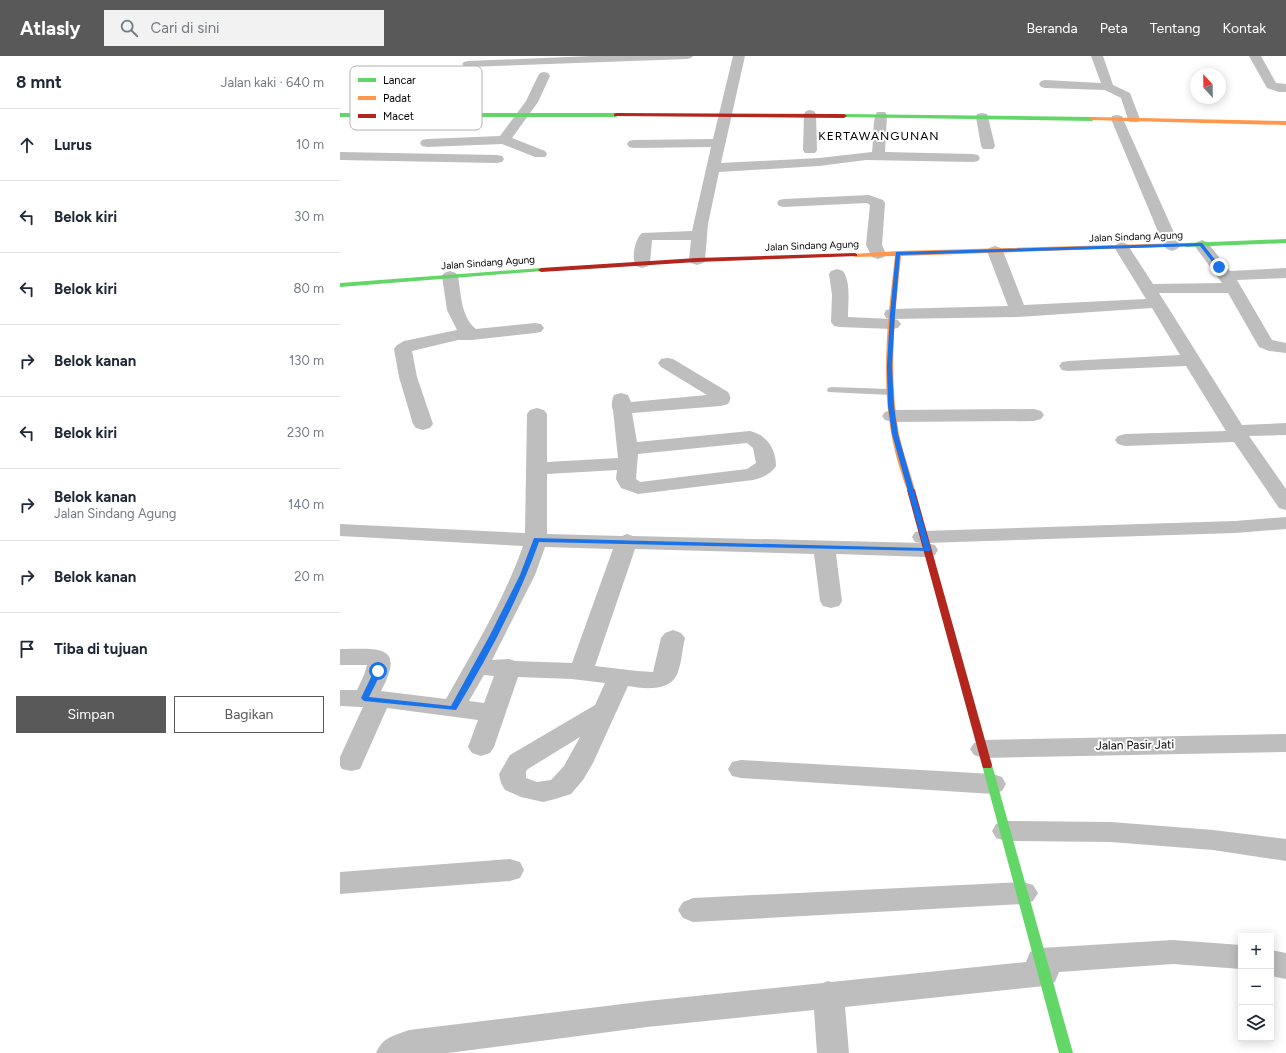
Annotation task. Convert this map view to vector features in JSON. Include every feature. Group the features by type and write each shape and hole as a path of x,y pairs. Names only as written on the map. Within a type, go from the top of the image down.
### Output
{"street":[{"path":"468,64 687,56"},
{"path":"697,260 700,224 708,195 718,143 739,56"},
{"path":"1097,56 1108,87"},
{"path":"1255,56 1271,85 1284,91"},
{"path":"504,140 532,102 544,76"},
{"path":"1045,84 1108,87 1126,96 1134,119"},
{"path":"482,114 810,114 1286,123"},
{"path":"810,114 810,150"},
{"path":"340,115 350,115"},
{"path":"878,156 880,143 879,135 882,127 880,118 881,115"},
{"path":"982,117 988,146"},
{"path":"1117,119 1172,246"},
{"path":"427,143 504,140 540,154"},
{"path":"468,158 480,141"},
{"path":"634,144 718,143"},
{"path":"340,156 497,159"},
{"path":"713,168 819,162 878,156 973,158"},
{"path":"784,203 869,199 878,202 874,245 878,254"},
{"path":"642,263 644,239 646,236 700,236"},
{"name":"Jalan Sindang Agung","path":"340,285 450,276 697,260 1172,246 1286,241"},
{"path":"1202,245 1230,282 1265,343 1269,346 1286,348"},
{"path":"1122,247 1238,433 1286,504"},
{"path":"995,251 1003,276 1018,312"},
{"path":"898,253 892,319 890,392 895,434 1006,831 1066,1053"},
{"path":"837,274 840,295 840,322 1018,312 1152,296 1286,273"},
{"path":"450,276 455,310 464,330 472,335"},
{"path":"423,424 408,377 403,349 410,345 458,335 472,335 535,328"},
{"path":"1068,366 1192,360"},
{"path":"536,469 602,464 628,457 750,437 759,442 766,460 766,466 753,474 638,488 628,484 626,479 628,457 621,404 721,400 721,396 667,363"},
{"path":"453,708 524,575 536,540 537,414"},
{"path":"892,416 1034,415"},
{"path":"1125,440 1286,429"},
{"path":"340,530 536,540 627,541 824,547 1235,527 1286,523"},
{"path":"581,672 627,541"},
{"path":"824,547 831,601"},
{"path":"476,667 509,667 581,672 647,680 660,678 665,674 673,638"},
{"path":"340,657 376,657 379,660 372,699 351,762"},
{"path":"481,748 509,667"},
{"path":"605,710 620,677"},
{"path":"340,698 372,699 493,713"},
{"name":"Jalan Pasir Jati","path":"983,749 1286,743"},
{"path":"741,769 992,784"},
{"path":"1006,831 1112,832 1213,840 1286,850"},
{"path":"340,883 510,870"},
{"path":"693,910 1023,893"},
{"path":"392,1053 409,1044 647,1014 828,994 1173,952 1238,957"},
{"path":"1274,964 1286,966"},
{"path":"828,994 833,1053"}],"lane":[{"path":"832,390 890,392"}],"traffic: fast":[{"path":"340,115 350,115"},
{"path":"482,115 616,115"},
{"path":"844,116 1092,119"},
{"path":"1186,245 1286,241"},
{"path":"340,285 541,270"},
{"path":"987,765 1066,1053"}],"traffic: slow":[{"path":"1092,119 1286,123"},
{"path":"855,255 1186,245"},
{"path":"898,253 890,343 890,388 896,440 911,490"}],"traffic: jam":[{"path":"616,115 844,116"},
{"path":"541,270 697,260 855,255"},
{"path":"911,490 987,765"}],"district":[{"name":"KERTAWANGUNAN","path":"879,136"}],"route":[{"path":"378,671 364,698 453,708 460,698 494,635 524,575 536,540 627,541 653,543 927,550 895,434 889,386 892,314 898,253 1202,245 1219,267"}]}
